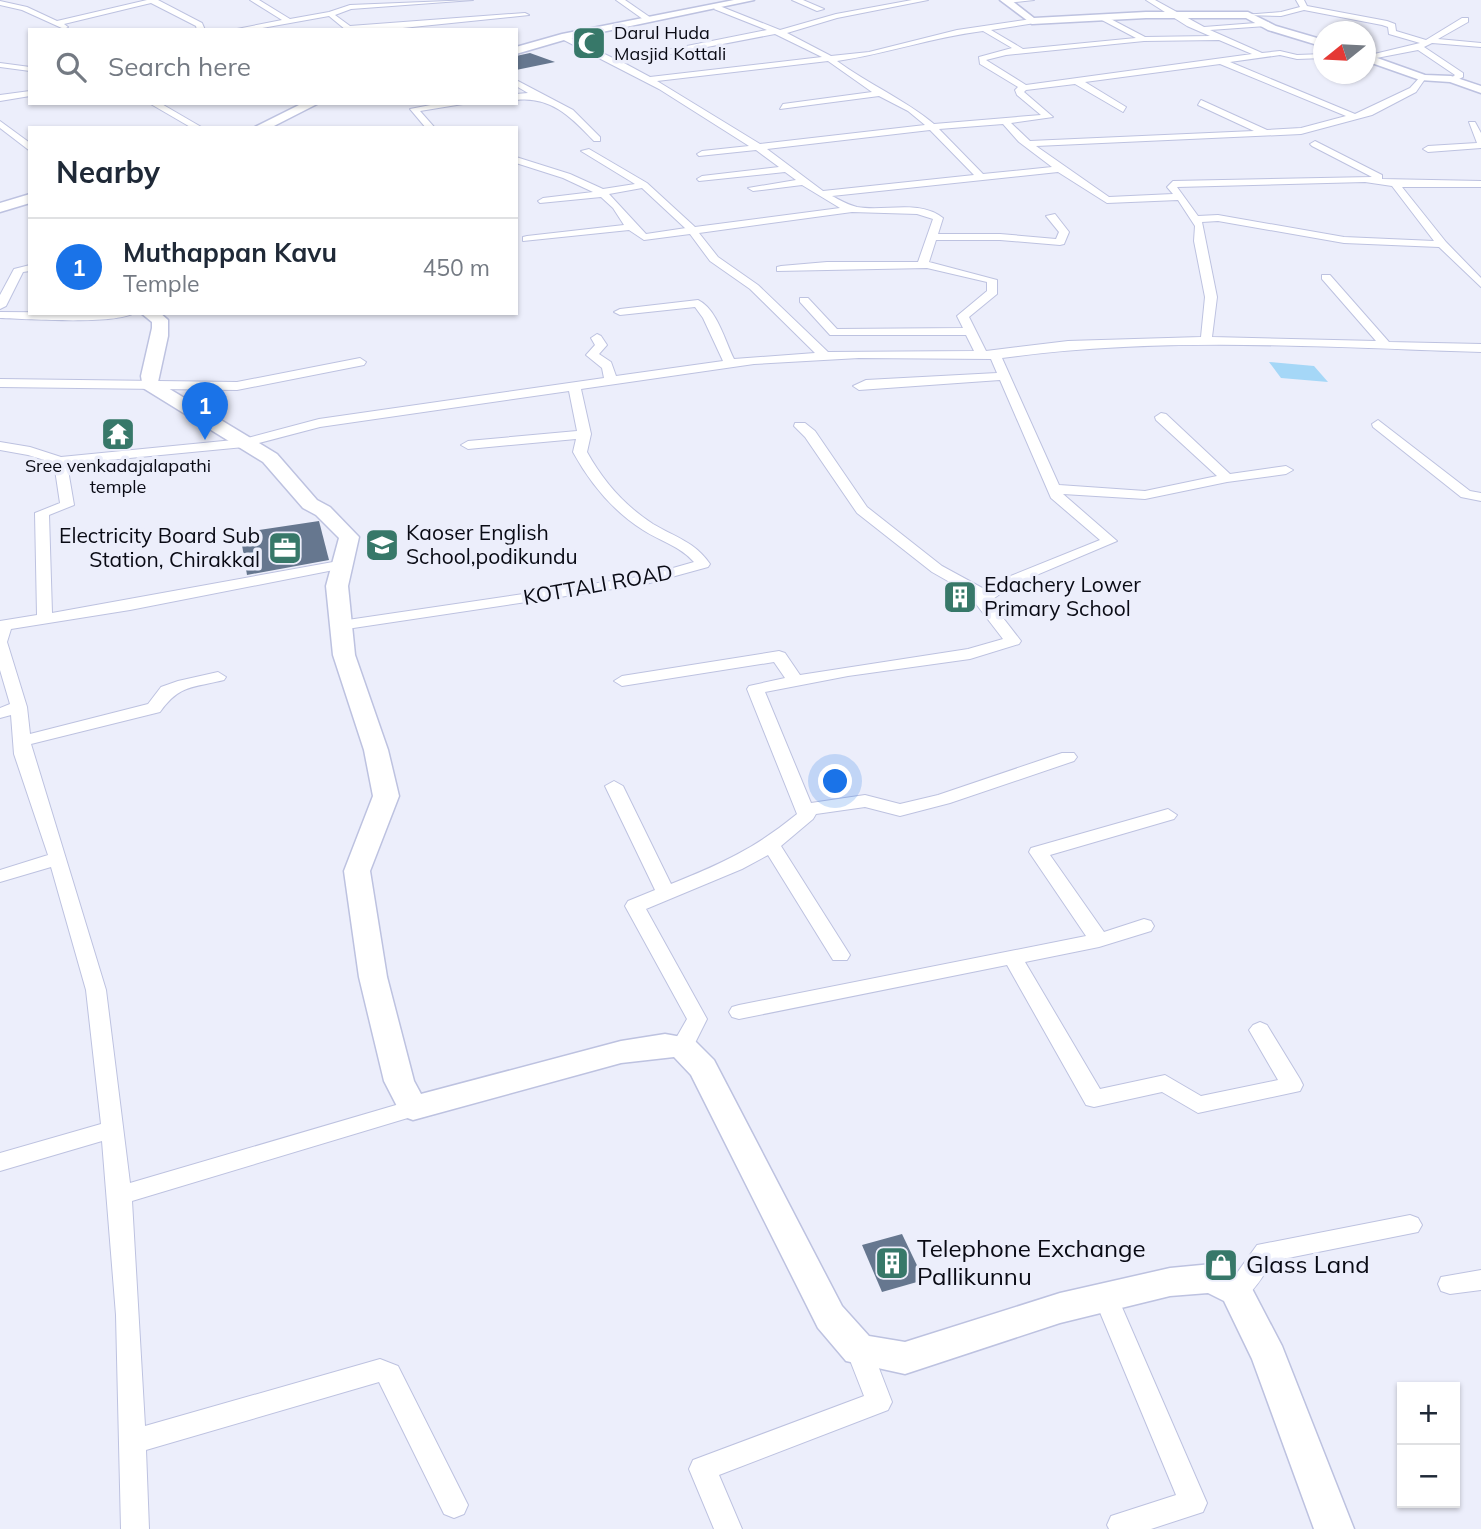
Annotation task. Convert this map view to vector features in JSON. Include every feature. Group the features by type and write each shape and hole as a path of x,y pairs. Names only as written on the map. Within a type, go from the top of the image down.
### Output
{"main road":[{"path":"518,50 562,37 749,0"},
{"path":"1005,1 1032,21 1248,15 1313,40"},
{"path":"1376,61 1424,78 1453,80 1481,90"},
{"path":"263,126 309,105"},
{"path":"0,208 28,199"},
{"path":"152,315 160,320 162,334 148,373 149,384 270,458 310,505 323,511 349,537 337,586 344,655 376,750 386,796 357,871 373,977 399,1081 414,1108 621,1052 665,1045 682,1047 703,1068 830,1317 859,1350 905,1357 1060,1308 1170,1282 1212,1278 1237,1291 1269,1357 1334,1529"}],"street":[{"path":"55,24 153,0 200,28"},
{"path":"254,0 287,20"},
{"path":"246,28 330,14 348,3 469,0"},
{"path":"620,0 650,20"},
{"path":"707,0 830,59 863,84 911,109 980,176"},
{"path":"796,0 820,9"},
{"path":"617,62 778,32 836,16 924,0"},
{"path":"1005,1 1030,0"},
{"path":"1150,0 1200,28 1262,56"},
{"path":"1300,0 1304,8"},
{"path":"0,3 21,6 38,17 66,28"},
{"path":"1248,15 1281,14 1304,8 1384,23 1392,26 1391,30 1396,34 1426,44 1460,75 1453,80"},
{"path":"330,14 348,28 525,15"},
{"path":"1103,17 1143,39"},
{"path":"461,19 472,28"},
{"path":"1426,44 1465,20"},
{"path":"647,80 869,54 957,32 1032,21"},
{"path":"1200,28 1266,24"},
{"path":"984,29 1019,49 982,61 1025,88"},
{"path":"562,37 617,62 758,147 822,194 851,209"},
{"path":"1004,54 1143,39 1219,37"},
{"path":"1376,56 1426,44 1481,45"},
{"path":"702,154 1049,117 1019,90 1280,53 1297,57 1313,56"},
{"path":"1223,62 1355,117"},
{"path":"0,65 28,69"},
{"path":"1030,144 1301,131 1369,113 1413,90 1424,78"},
{"path":"1077,81 1123,109"},
{"path":"518,83 570,112 597,139"},
{"path":"0,98 28,93"},
{"path":"783,107 881,93"},
{"path":"518,97 536,95"},
{"path":"1201,103 1269,134"},
{"path":"157,105 195,126"},
{"path":"429,126 414,109 440,105"},
{"path":"1005,121 1060,169 1107,200 1181,197"},
{"path":"0,124 28,146"},
{"path":"1427,149 1481,144 1472,124"},
{"path":"1314,144 1395,184 1442,244 1481,284"},
{"path":"586,151 643,185 692,231 714,259 748,282 825,356"},
{"path":"518,161 585,183 614,202 630,227 644,237 851,209 933,215 938,218 923,264 992,280 993,292 963,316 968,331 1003,376 1033,436 1058,498 1110,541 1025,575 981,600 1013,641 970,654 755,689 807,815 771,845 735,865 635,906 697,1019 682,1047"},
{"path":"702,179 786,169"},
{"path":"822,194 1060,169"},
{"path":"1206,340 1211,297 1199,240 1200,226 1172,184 1365,179 1395,184 1481,184"},
{"path":"753,188 805,182"},
{"path":"543,201 643,185"},
{"path":"933,237 1000,237 1060,242 1064,232 1051,216"},
{"path":"1195,219 1218,218 1344,240 1442,244"},
{"path":"527,239 630,227"},
{"path":"580,234 588,246"},
{"path":"781,269 827,265 929,265"},
{"path":"0,306 19,269 28,268"},
{"path":"1326,277 1387,347"},
{"path":"804,300 822,317 834,334 968,331"},
{"path":"620,312 698,303 709,318 730,363"},
{"path":"0,315 108,315"},
{"path":"597,338 601,345 592,355 606,363 611,371 610,381"},
{"path":"0,446 30,451 60,461 244,443 319,423 730,363 825,356 989,355 1068,345 1206,340 1481,348"},
{"path":"0,383 237,386 360,362"},
{"path":"859,386 1003,376"},
{"name":"KOTTALI ROAD","path":"340,625 646,580 703,564 695,551 646,526 617,503 590,470 580,452 584,434 573,387"},
{"path":"1161,417 1227,478"},
{"path":"1378,424 1466,494 1481,497"},
{"path":"800,426 810,434 862,510 926,561 986,596"},
{"path":"468,445 584,434"},
{"path":"45,618 42,594 42,513 67,505 60,461"},
{"path":"1055,489 1145,495 1227,478 1286,470"},
{"path":"135,1529 120,1195 96,990 58,858 10,710 1,634 45,618 344,564"},
{"path":"622,681 779,656 795,681"},
{"path":"22,741 155,708 167,691 184,684 218,677"},
{"path":"805,810 865,801 900,810 944,799 1068,757"},
{"path":"614,786 666,893"},
{"path":"1100,940 1038,852 1168,814"},
{"path":"771,845 840,955"},
{"path":"0,876 58,858"},
{"path":"739,1012 1100,940 1144,926"},
{"path":"1012,957 1094,1098 1165,1083 1198,1105 1292,1085 1259,1030"},
{"path":"120,1195 414,1108"},
{"path":"0,1162 111,1130"},
{"path":"1237,1291 1266,1252 1410,1226"},
{"path":"1450,1284 1481,1280"},
{"path":"1106,1298 1193,1503 1121,1525"},
{"path":"728,1529 702,1469 879,1402 859,1350"},
{"path":"132,1442 380,1370 389,1374 454,1506"}],"water":[{"path":"1269,362 1314,366 1328,382 1281,378"}],"building":[{"path":"530,53 555,62 518,70 518,56"},
{"name":"Electricity Board Sub Station, Chirakkal","path":"319,521 329,560 247,575 240,533"},
{"name":"Telephone Exchange Pallikunnu","path":"902,1234 924,1280 882,1292 862,1245"}],"place":[{"name":"Darul Huda Masjid Kottali","path":"589,43"},
{"name":"Sree venkadajalapathi temple","path":"118,434"},
{"name":"Muthappan Kavu","path":"205,440"},
{"name":"Kaoser English School,podikundu","path":"382,545"},
{"name":"Electricity Board Sub Station, Chirakkal","path":"285,548"},
{"name":"Edachery Lower Primary School","path":"960,597"},
{"name":"Telephone Exchange Pallikunnu","path":"892,1263"},
{"name":"Glass Land","path":"1221,1265"}]}
